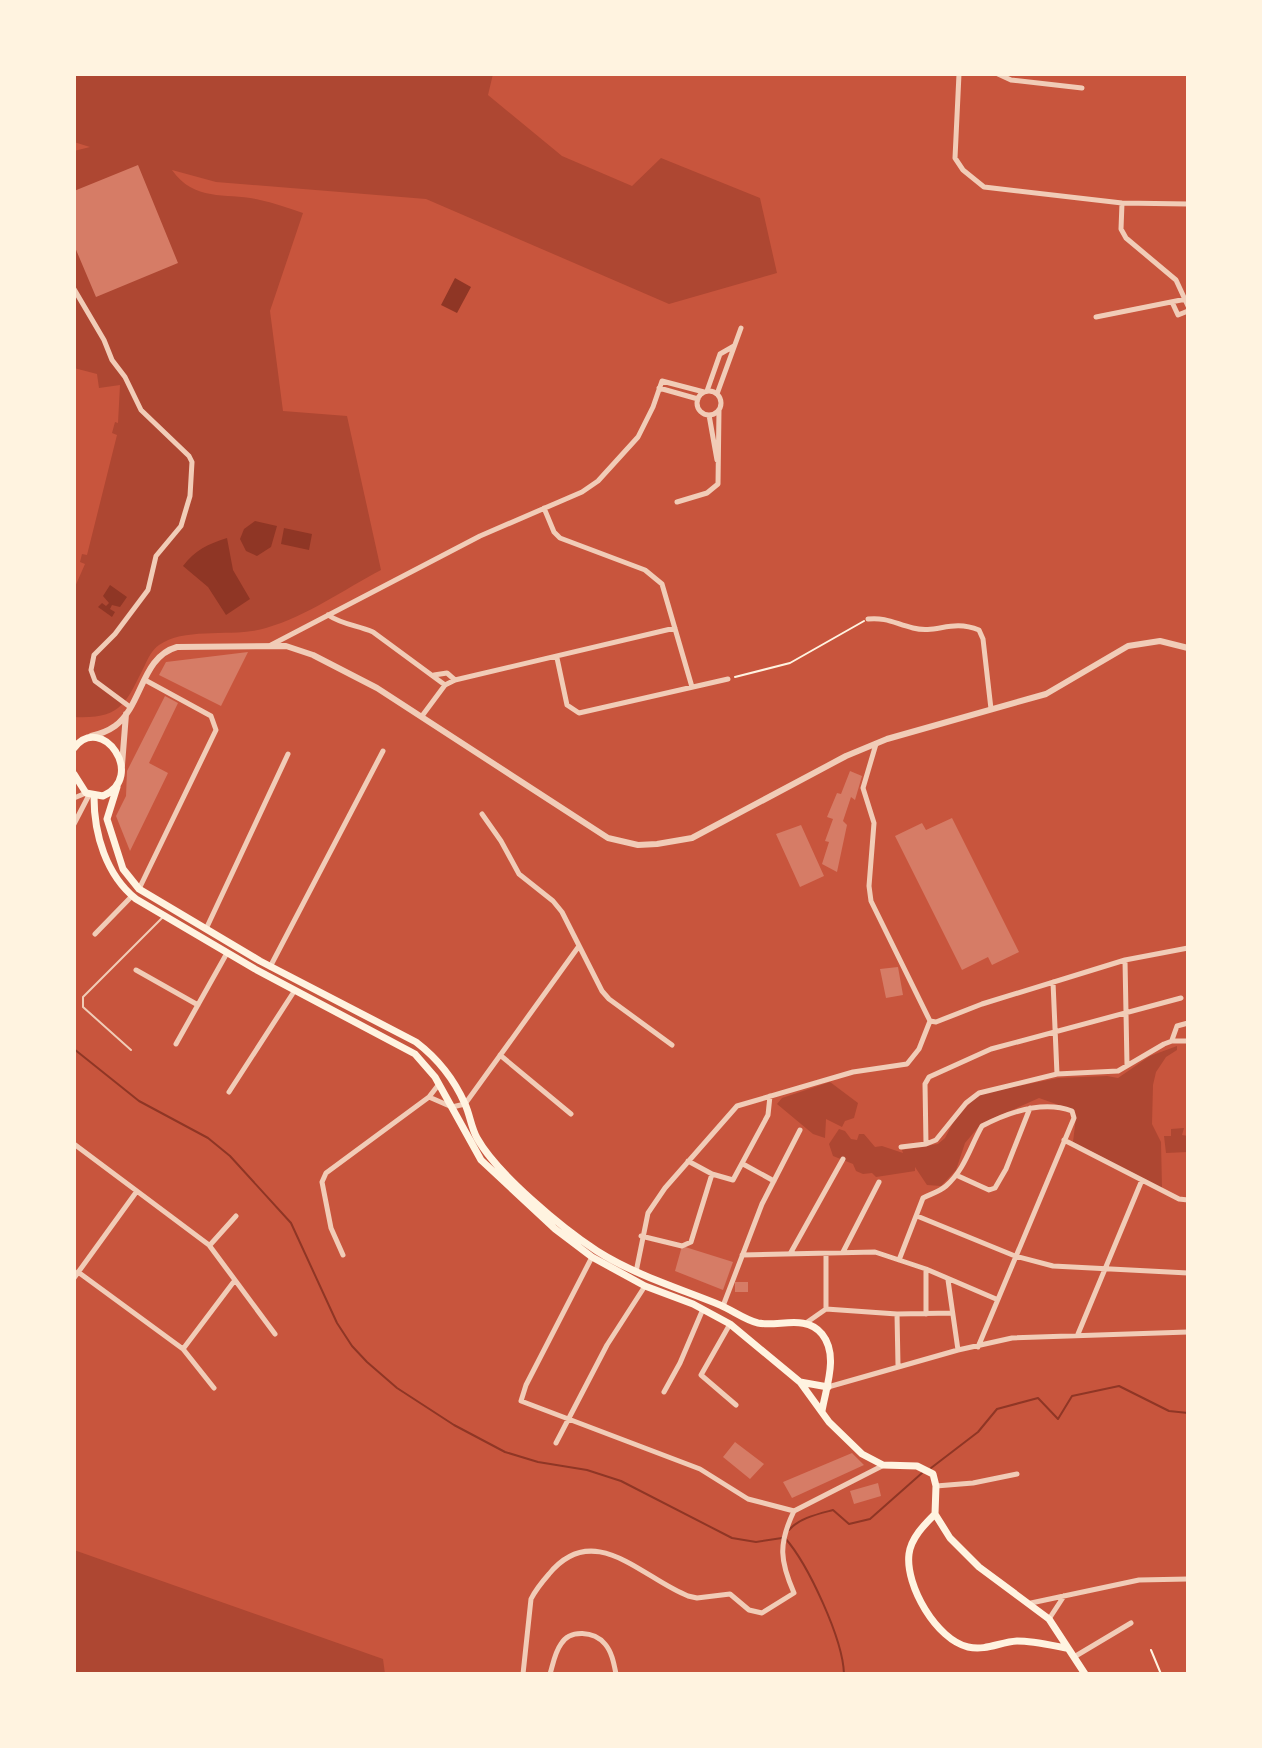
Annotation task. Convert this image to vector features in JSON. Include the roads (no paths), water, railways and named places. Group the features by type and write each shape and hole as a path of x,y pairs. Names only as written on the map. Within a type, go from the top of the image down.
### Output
{"main road":[{"path":"74,737 106,742 116,750 122,765 107,819 123,869 139,889 270,967 416,1042 431,1053 446,1070 465,1104 476,1136 489,1156 520,1188 596,1250 636,1272 760,1323 806,1323 822,1334 827,1342 830,1377 822,1412"},
{"path":"74,748 88,737"},
{"path":"74,774 89,795 94,821 116,880 132,896 227,953 404,1047 425,1063 481,1160 546,1222 592,1257 645,1286 703,1309 730,1324 800,1382 843,1438 862,1454 883,1465 923,1467 933,1474 935,1514 961,1551 1049,1619 1085,1674"},
{"path":"89,795 103,796 117,787"},
{"path":"748,1338 760,1323"},
{"path":"800,1382 828,1387"},
{"path":"935,1514 914,1539 909,1554 909,1571 935,1625 953,1641 973,1648 1019,1641 1066,1648"}],"street":[{"path":"959,74 955,158 984,187 1122,203 1188,204"},
{"path":"998,74 1011,80 1082,88"},
{"path":"1122,203 1121,229 1126,238 1176,280 1187,305 1185,315 1178,315 1172,302"},
{"path":"74,289 141,410 192,462 190,496 181,526 156,556 148,590 115,634 94,655 91,663 95,681 128,710"},
{"path":"1096,317 1172,302 1187,305"},
{"path":"717,394 741,328"},
{"path":"709,415 698,408 698,399 709,383 720,354 735,346"},
{"path":"270,646 480,536 582,492 598,481 645,427 662,381 717,394 721,400 718,484 707,493 677,502"},
{"path":"709,383 715,382 720,386"},
{"path":"659,388 698,399"},
{"path":"709,415 719,410"},
{"path":"709,415 720,469"},
{"path":"709,425 714,427 719,424"},
{"path":"544,508 554,532 560,538 645,570 662,584 692,687"},
{"path":"327,614 349,626 360,626 373,632 445,685"},
{"path":"868,619 882,617 914,628 961,624 979,630 983,639 991,709"},
{"path":"422,716 445,685 455,680 675,628"},
{"path":"88,737 116,725 128,710 156,658 168,649 295,648 377,688 608,838 638,845 657,844 692,838 876,743 1046,694 1128,646 1160,641 1188,648"},
{"path":"557,658 567,705 579,713 728,679"},
{"path":"434,675 447,673 455,680"},
{"path":"139,889 216,730 211,716 145,680"},
{"path":"122,765 128,710"},
{"path":"636,1272 648,1213 665,1188 737,1106 853,1072 907,1064 919,1049 930,1021 871,901 869,886 874,823 863,788 876,743"},
{"path":"270,967 383,751"},
{"path":"206,929 288,754"},
{"path":"74,798 89,795"},
{"path":"74,824 77,810 89,795"},
{"path":"482,814 519,874 562,912 602,991 672,1045"},
{"path":"95,934 132,896"},
{"path":"429,1097 452,1107 465,1104 579,946"},
{"path":"930,1021 936,1022 1125,960 1188,948"},
{"path":"176,1044 227,953"},
{"path":"1125,960 1127,1066"},
{"path":"136,970 198,1005"},
{"path":"1053,982 1057,1074"},
{"path":"229,1092 295,990"},
{"path":"926,1144 925,1084 929,1077 991,1049 1181,998"},
{"path":"1172,1041 1177,1026 1188,1023"},
{"path":"901,1147 926,1144 940,1137 966,1103 979,1093 1057,1074 1118,1071 1172,1041 1188,1041"},
{"path":"500,1055 571,1114"},
{"path":"343,1255 331,1228 323,1197 322,1182 326,1173 429,1097 439,1084"},
{"path":"688,1161 712,1174 733,1180 768,1115 770,1096"},
{"path":"899,1260 923,1198 944,1188 956,1175 966,1162 982,1126 1030,1108 1055,1105 1072,1111 1074,1118 978,1347"},
{"path":"956,1175 989,1190 995,1188 1030,1108"},
{"path":"723,1306 774,1181 800,1130"},
{"path":"1064,1140 1179,1199 1188,1200"},
{"path":"74,1144 209,1245 275,1334"},
{"path":"790,1254 843,1159"},
{"path":"743,1164 774,1181"},
{"path":"641,1236 678,1245 691,1242 712,1174"},
{"path":"1078,1334 1142,1180"},
{"path":"843,1252 879,1182"},
{"path":"137,1191 76,1275 183,1349 214,1388"},
{"path":"209,1245 236,1216"},
{"path":"917,1216 1015,1256 1053,1266 1188,1273"},
{"path":"742,1255 875,1252 926,1269 996,1299"},
{"path":"826,1254 826,1309"},
{"path":"592,1257 526,1385 521,1401 700,1469 748,1499 794,1511"},
{"path":"926,1269 926,1314"},
{"path":"947,1279 958,1350"},
{"path":"183,1349 235,1280"},
{"path":"556,1443 607,1345 645,1286"},
{"path":"664,1392 703,1309"},
{"path":"806,1323 826,1309 897,1314 952,1313"},
{"path":"897,1314 898,1366"},
{"path":"730,1324 701,1375 736,1405"},
{"path":"828,1387 1012,1338 1188,1332"},
{"path":"830,1377 841,1383"},
{"path":"523,1674 531,1599 556,1565 578,1551 607,1553 688,1596 697,1598 730,1594 749,1610 762,1613 794,1593 782,1566 785,1531 794,1511 883,1465"},
{"path":"936,1486 973,1483 1017,1474"},
{"path":"1031,1603 1139,1580 1188,1579"},
{"path":"1049,1619 1050,1612 1065,1595"},
{"path":"1074,1657 1131,1623"},
{"path":"550,1674 562,1641 571,1634 584,1633 599,1638 607,1645 616,1674"}],"lane":[{"path":"131,1050 83,1007 83,997 164,916"}],"waterway":[{"path":"74,1049 139,1101 208,1138 230,1156 291,1223 337,1323 352,1346 397,1388 454,1425 505,1452 538,1462 587,1470 621,1481 732,1538 756,1542 782,1538"},
{"path":"931,1468 978,1432 997,1409 1038,1398 1058,1419 1072,1396 1119,1386 1169,1411 1188,1413"},
{"path":"789,1530 803,1519 833,1510 849,1524 870,1519 922,1473"},
{"path":"785,1538 804,1565 823,1603 838,1642 844,1674"}]}
